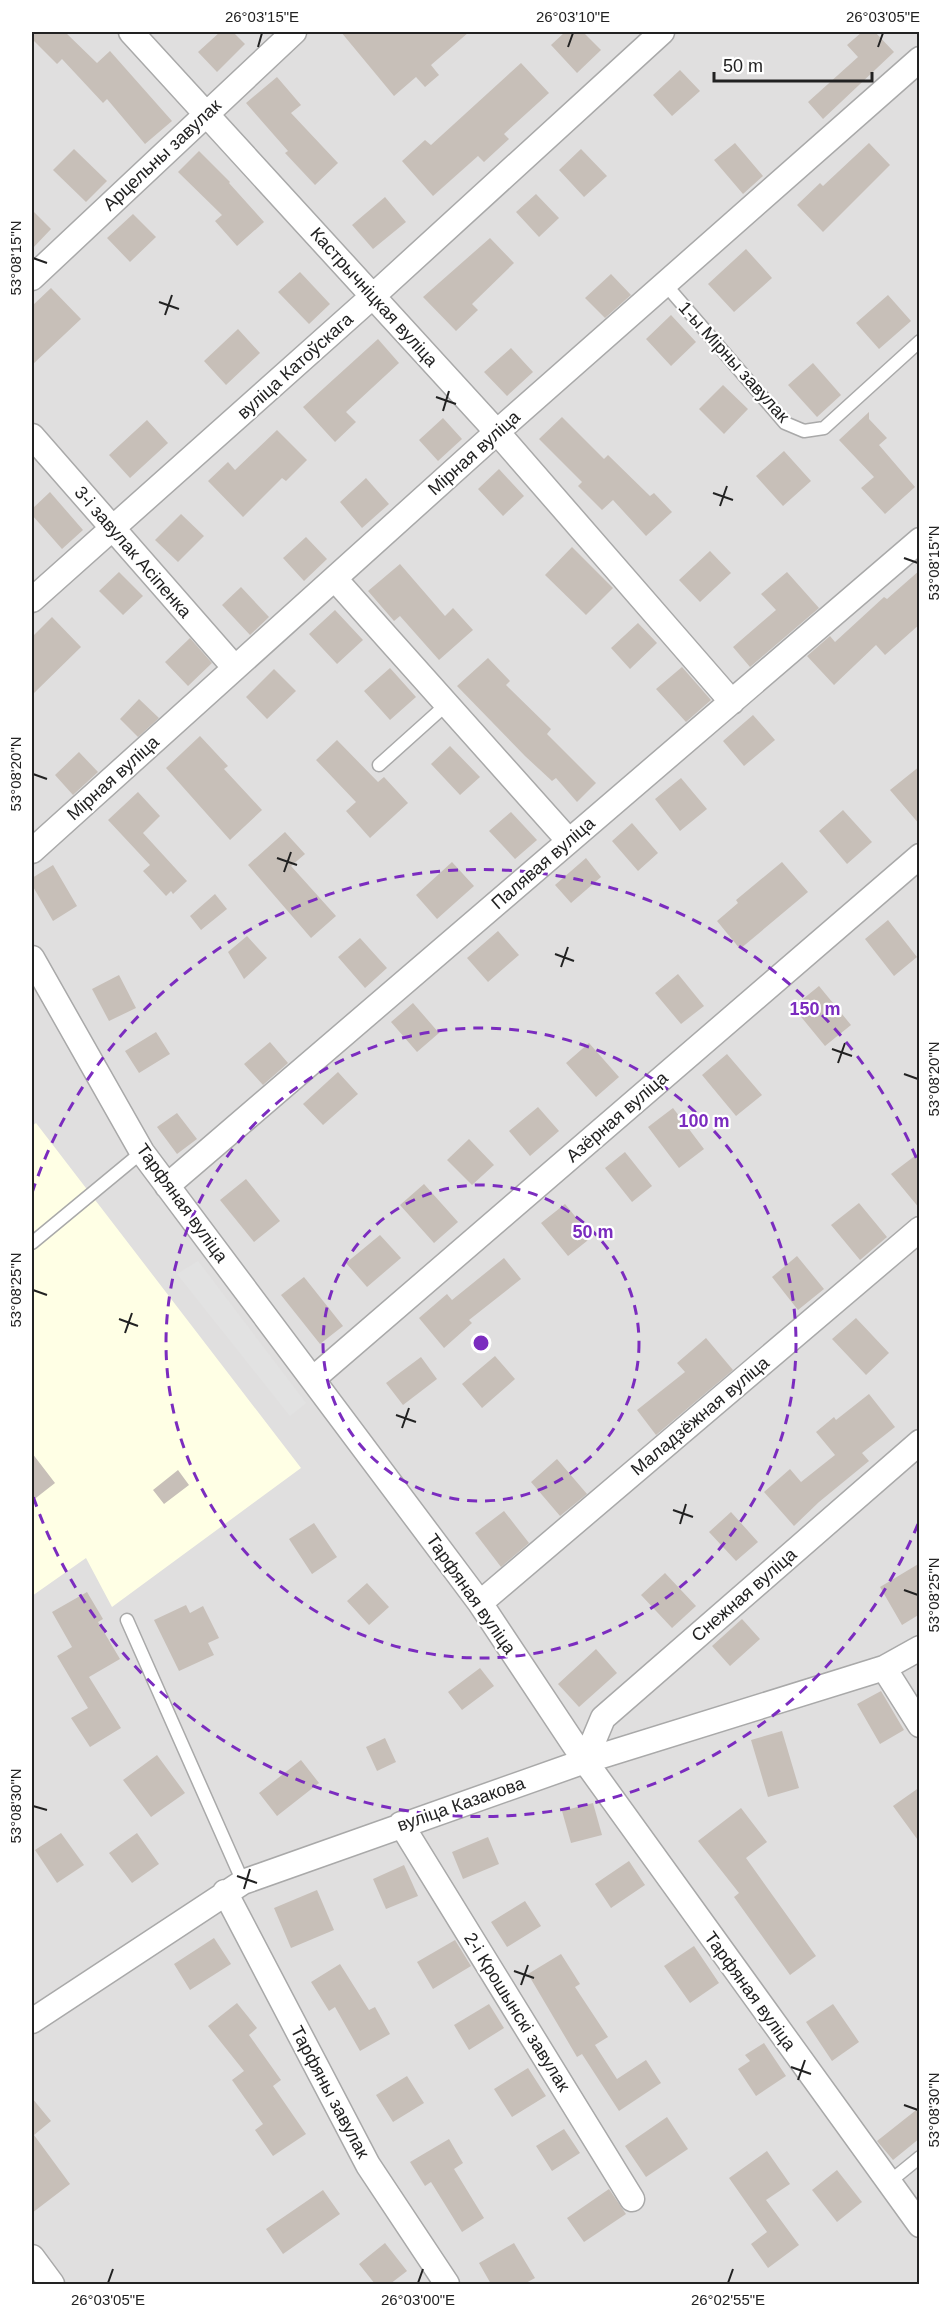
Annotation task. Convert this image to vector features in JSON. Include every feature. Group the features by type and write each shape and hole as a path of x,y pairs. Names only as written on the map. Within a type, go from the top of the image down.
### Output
{"street":[{"name":"Кастрычніцкая вуліца","path":"131,32 497,432 732,702"},
{"name":"Арцельны завулак","path":"32,278 294,32"},
{"name":"вуліца Катоўскага","path":"32,600 373,296 662,32"},
{"name":"Мірная вуліца","path":"32,851 497,432 920,59"},
{"name":"3-і завулак Асіпенка","path":"32,436 235,668"},
{"name":"Палявая вуліца","path":"167,1186 920,540"},
{"path":"334,579 569,841"},
{"name":"Азёрная вуліца","path":"314,1378 920,856"},
{"name":"Тарфяная вуліца","path":"32,957 142,1152 314,1378 480,1603 585,1761 920,2225"},
{"name":"Маладзёжная вуліца","path":"480,1603 920,1229"},
{"name":"Снежная вуліца","path":"585,1761 603,1718 920,1442"},
{"name":"вуліца Казакова","path":"32,2020 234,1887 401,1824 585,1761 884,1668 920,1648"},
{"path":"884,1668 920,1725"},
{"name":"2-і Крошынскі завулак","path":"401,1824 632,2199"},
{"name":"Тарфяны завулак","path":"234,1887 368,2165 447,2284"},
{"path":"32,2257 52,2284"}],"lane":[{"name":"1-ы Мірны завулак","path":"665,284 785,423 804,430 824,428 920,342"},
{"path":"379,765 447,704"},
{"path":"32,1243 142,1152"},
{"path":"127,1620 234,1887"},
{"path":"888,2183 920,2157"}],"shaded area":[{"path":"32,32 919,32 919,2284 32,2284"},
{"path":"36,1123 301,1468 112,1607 86,1558 32,1596 32,1126"},
{"path":"198,1261 306,1403 290,1416 177,1274"}],"building":[{"path":"32,32 65,32 97,63 110,51 172,121 145,144 107,99 103,103 62,59 57,64 32,39"},
{"path":"220,32 233,32 245,44 217,72 198,52"},
{"path":"341,32 469,32 431,65 439,75 425,87 416,77 394,96"},
{"path":"565,32 583,32 601,50 577,73 551,45"},
{"path":"862,32 875,32 894,52 823,119 808,102 858,57 847,45"},
{"path":"521,63 549,93 504,134 509,139 484,162 478,156 433,196 402,161 425,140 431,145"},
{"path":"680,70 700,91 672,116 653,95"},
{"path":"277,77 301,105 291,113 338,163 315,185 285,153 288,151 246,103"},
{"path":"735,143 763,176 743,194 714,160"},
{"path":"869,143 890,165 823,232 797,205 820,183 823,186"},
{"path":"74,149 107,181 86,202 53,170"},
{"path":"581,149 607,176 584,197 559,170"},
{"path":"199,151 230,182 264,222 237,246 215,221 222,215 178,172"},
{"path":"536,194 559,218 539,237 516,212"},
{"path":"385,197 406,222 373,249 352,225"},
{"path":"32,210 51,229 32,249"},
{"path":"133,214 156,237 130,262 107,238"},
{"path":"490,238 514,263 472,304 478,310 456,331 423,297"},
{"path":"746,249 772,278 734,312 708,284"},
{"path":"300,272 330,304 309,324 278,292"},
{"path":"611,274 631,295 605,318 585,298"},
{"path":"51,288 81,319 32,365 32,306"},
{"path":"888,295 911,321 879,349 856,323"},
{"path":"671,315 696,342 671,366 646,339"},
{"path":"238,329 260,353 226,385 204,361"},
{"path":"378,339 399,363 346,412 356,422 335,442 303,407"},
{"path":"511,348 533,372 507,396 484,372"},
{"path":"813,363 841,395 817,417 788,385"},
{"path":"723,385 748,409 724,434 699,409"},
{"path":"869,412 869,419 887,438 879,445 915,487 885,514 861,488 874,477 839,440"},
{"path":"562,417 604,459 608,455 650,496 654,493 672,512 646,536 613,500 602,510 578,486 582,482 539,439"},
{"path":"443,418 462,439 438,461 419,440"},
{"path":"147,420 168,443 130,478 109,455"},
{"path":"277,430 307,460 286,481 282,478 243,517 208,481 228,462 235,470"},
{"path":"784,451 811,481 783,506 756,476"},
{"path":"499,469 524,496 503,516 478,489"},
{"path":"366,478 389,504 362,528 340,502"},
{"path":"50,492 83,530 62,549 32,515 32,509"},
{"path":"181,514 204,536 178,562 155,540"},
{"path":"306,537 327,559 304,581 283,558"},
{"path":"572,547 613,588 586,615 545,575"},
{"path":"710,551 731,573 700,602 679,580"},
{"path":"400,564 445,616 453,608 473,630 439,660 400,616 394,621 368,591"},
{"path":"920,570 920,624 885,655 876,645 834,685 807,656 830,636 835,642 884,597 887,599"},
{"path":"119,572 143,596 123,615 99,591"},
{"path":"787,572 819,608 750,667 733,647 776,610 761,594"},
{"path":"241,587 269,617 250,635 222,605"},
{"path":"335,610 363,640 337,664 309,634"},
{"path":"52,617 81,647 32,695 32,637"},
{"path":"638,623 657,643 630,669 611,648"},
{"path":"190,638 212,663 188,686 165,662"},
{"path":"488,658 510,681 506,685 551,729 547,734 596,783 577,802 556,778 552,781 525,756 457,686"},
{"path":"682,667 711,700 686,722 656,689"},
{"path":"390,668 416,697 390,720 364,691"},
{"path":"274,669 296,691 267,719 246,697"},
{"path":"139,699 159,718 138,737 120,719"},
{"path":"753,715 775,740 744,766 723,741"},
{"path":"200,736 228,766 224,769 262,810 230,840 166,768"},
{"path":"337,740 378,782 384,777 408,803 370,838 346,811 356,802 316,760"},
{"path":"450,746 480,777 460,795 431,764"},
{"path":"79,752 98,772 73,795 55,775"},
{"path":"920,766 920,825 890,790"},
{"path":"681,778 707,809 680,831 655,799"},
{"path":"138,792 160,816 143,833 187,881 173,894 171,891 166,896 143,871 150,865 108,820"},
{"path":"843,810 872,842 847,864 819,831"},
{"path":"511,812 537,840 515,859 489,831"},
{"path":"632,823 658,853 638,871 612,841"},
{"path":"285,832 305,854 291,866 336,916 311,938 248,865"},
{"path":"586,858 601,877 571,903 555,885"},
{"path":"452,862 474,886 437,919 416,895"},
{"path":"782,862 808,892 740,949 717,921 738,903 736,900"},
{"path":"53,865 77,906 53,921 32,885 32,878"},
{"path":"215,894 227,909 201,930 190,916"},
{"path":"888,920 917,957 894,976 865,939"},
{"path":"498,931 519,955 488,982 467,958"},
{"path":"247,936 267,958 244,979 228,952"},
{"path":"360,938 387,968 365,988 338,957"},
{"path":"678,974 704,1006 681,1024 655,993"},
{"path":"119,975 136,1008 109,1021 92,989"},
{"path":"819,986 851,1025 825,1046 793,1007"},
{"path":"413,1003 439,1033 417,1052 391,1022"},
{"path":"156,1032 170,1054 139,1073 125,1051"},
{"path":"270,1042 288,1063 263,1085 244,1064"},
{"path":"589,1043 619,1077 596,1097 566,1063"},
{"path":"727,1054 762,1095 736,1116 702,1075"},
{"path":"338,1072 358,1094 323,1125 303,1104"},
{"path":"538,1107 559,1131 530,1156 509,1131"},
{"path":"673,1108 704,1149 679,1168 648,1127"},
{"path":"177,1113 197,1139 177,1154 157,1127"},
{"path":"469,1139 494,1165 472,1185 447,1160"},
{"path":"625,1152 652,1186 632,1202 605,1168"},
{"path":"920,1152 920,1209 891,1174"},
{"path":"246,1179 280,1221 254,1242 220,1200"},
{"path":"424,1184 458,1222 434,1243 400,1205"},
{"path":"859,1203 887,1237 860,1260 831,1225"},
{"path":"565,1204 592,1237 568,1256 541,1223"},
{"path":"380,1235 401,1258 367,1287 346,1263"},
{"path":"797,1256 824,1289 798,1310 772,1277"},
{"path":"504,1258 521,1279 469,1320 472,1323 444,1348 419,1318 447,1294 452,1300"},
{"path":"304,1277 343,1326 320,1344 281,1295"},
{"path":"856,1318 889,1353 866,1375 832,1339"},
{"path":"706,1338 733,1370 656,1435 637,1410 685,1372 677,1363"},
{"path":"495,1356 515,1379 482,1408 462,1384"},
{"path":"421,1357 437,1379 403,1405 386,1383"},
{"path":"869,1394 895,1427 862,1453 869,1461 794,1526 764,1492 790,1469 801,1482 835,1455 816,1432 834,1417 836,1420"},
{"path":"32,1453 55,1483 32,1501"},
{"path":"557,1459 587,1494 560,1516 531,1482"},
{"path":"178,1470 189,1485 164,1504 153,1490"},
{"path":"504,1511 529,1543 501,1567 475,1533"},
{"path":"731,1512 758,1542 736,1561 709,1532"},
{"path":"314,1523 337,1557 312,1574 289,1539"},
{"path":"920,1563 920,1614 902,1625 880,1587"},
{"path":"665,1573 696,1606 672,1628 641,1595"},
{"path":"367,1583 389,1607 369,1625 347,1601"},
{"path":"87,1592 103,1619 98,1622 120,1659 89,1677 121,1728 90,1747 71,1718 88,1708 57,1656 72,1647 52,1612"},
{"path":"186,1605 190,1613 203,1606 219,1638 208,1643 214,1655 179,1671 154,1620"},
{"path":"742,1619 760,1639 730,1666 712,1646"},
{"path":"596,1649 617,1673 579,1707 558,1684"},
{"path":"480,1668 494,1686 462,1710 448,1692"},
{"path":"881,1691 904,1730 880,1744 857,1704"},
{"path":"782,1731 799,1788 768,1797 751,1740"},
{"path":"385,1738 396,1762 377,1771 366,1747"},
{"path":"157,1755 185,1793 151,1817 123,1780"},
{"path":"301,1760 319,1783 277,1816 259,1793"},
{"path":"920,1787 920,1843 893,1806"},
{"path":"593,1803 602,1835 571,1843 562,1811"},
{"path":"741,1808 767,1842 746,1858 816,1956 790,1975 734,1897 739,1893 698,1841"},
{"path":"61,1833 84,1865 57,1883 35,1850"},
{"path":"137,1833 159,1864 132,1883 109,1853"},
{"path":"488,1837 499,1864 463,1879 452,1852"},
{"path":"629,1861 645,1885 611,1908 595,1884"},
{"path":"404,1865 418,1896 386,1909 373,1879"},
{"path":"317,1890 334,1930 291,1948 274,1908"},
{"path":"525,1901 541,1926 507,1947 491,1922"},
{"path":"214,1938 231,1964 190,1990 174,1964"},
{"path":"455,1940 471,1966 433,1989 417,1962"},
{"path":"694,1946 719,1983 690,2003 664,1966"},
{"path":"561,1954 580,1984 575,1987 608,2037 595,2045 617,2079 646,2060 661,2083 619,2111 582,2054 577,2057 528,1974"},
{"path":"340,1964 369,2010 375,2007 390,2034 360,2051 335,2007 329,2011 311,1982"},
{"path":"237,2003 257,2028 249,2035 281,2080 273,2086 306,2134 273,2156 255,2130 263,2124 232,2080 244,2071 208,2026"},
{"path":"489,2004 504,2028 469,2050 454,2025"},
{"path":"833,2004 859,2042 832,2061 806,2022"},
{"path":"764,2043 786,2076 756,2096 738,2069 750,2061 745,2055"},
{"path":"528,2068 546,2096 512,2117 494,2089"},
{"path":"407,2076 424,2103 393,2122 376,2095"},
{"path":"32,2098 51,2121 34,2135 70,2184 32,2213"},
{"path":"920,2107 920,2138 893,2160 877,2141"},
{"path":"667,2117 688,2149 646,2177 625,2146"},
{"path":"564,2129 580,2153 552,2171 536,2146"},
{"path":"449,2139 463,2163 454,2169 484,2218 462,2232 431,2182 425,2186 410,2162"},
{"path":"767,2151 790,2184 766,2200 799,2245 768,2268 751,2244 767,2232 729,2178"},
{"path":"837,2170 862,2202 837,2222 812,2190"},
{"path":"609,2189 626,2214 584,2242 567,2218"},
{"path":"323,2190 340,2214 283,2254 266,2229"},
{"path":"385,2243 407,2271 390,2284 375,2284 359,2264"},
{"path":"514,2243 535,2278 524,2284 491,2284 479,2263"}]}
